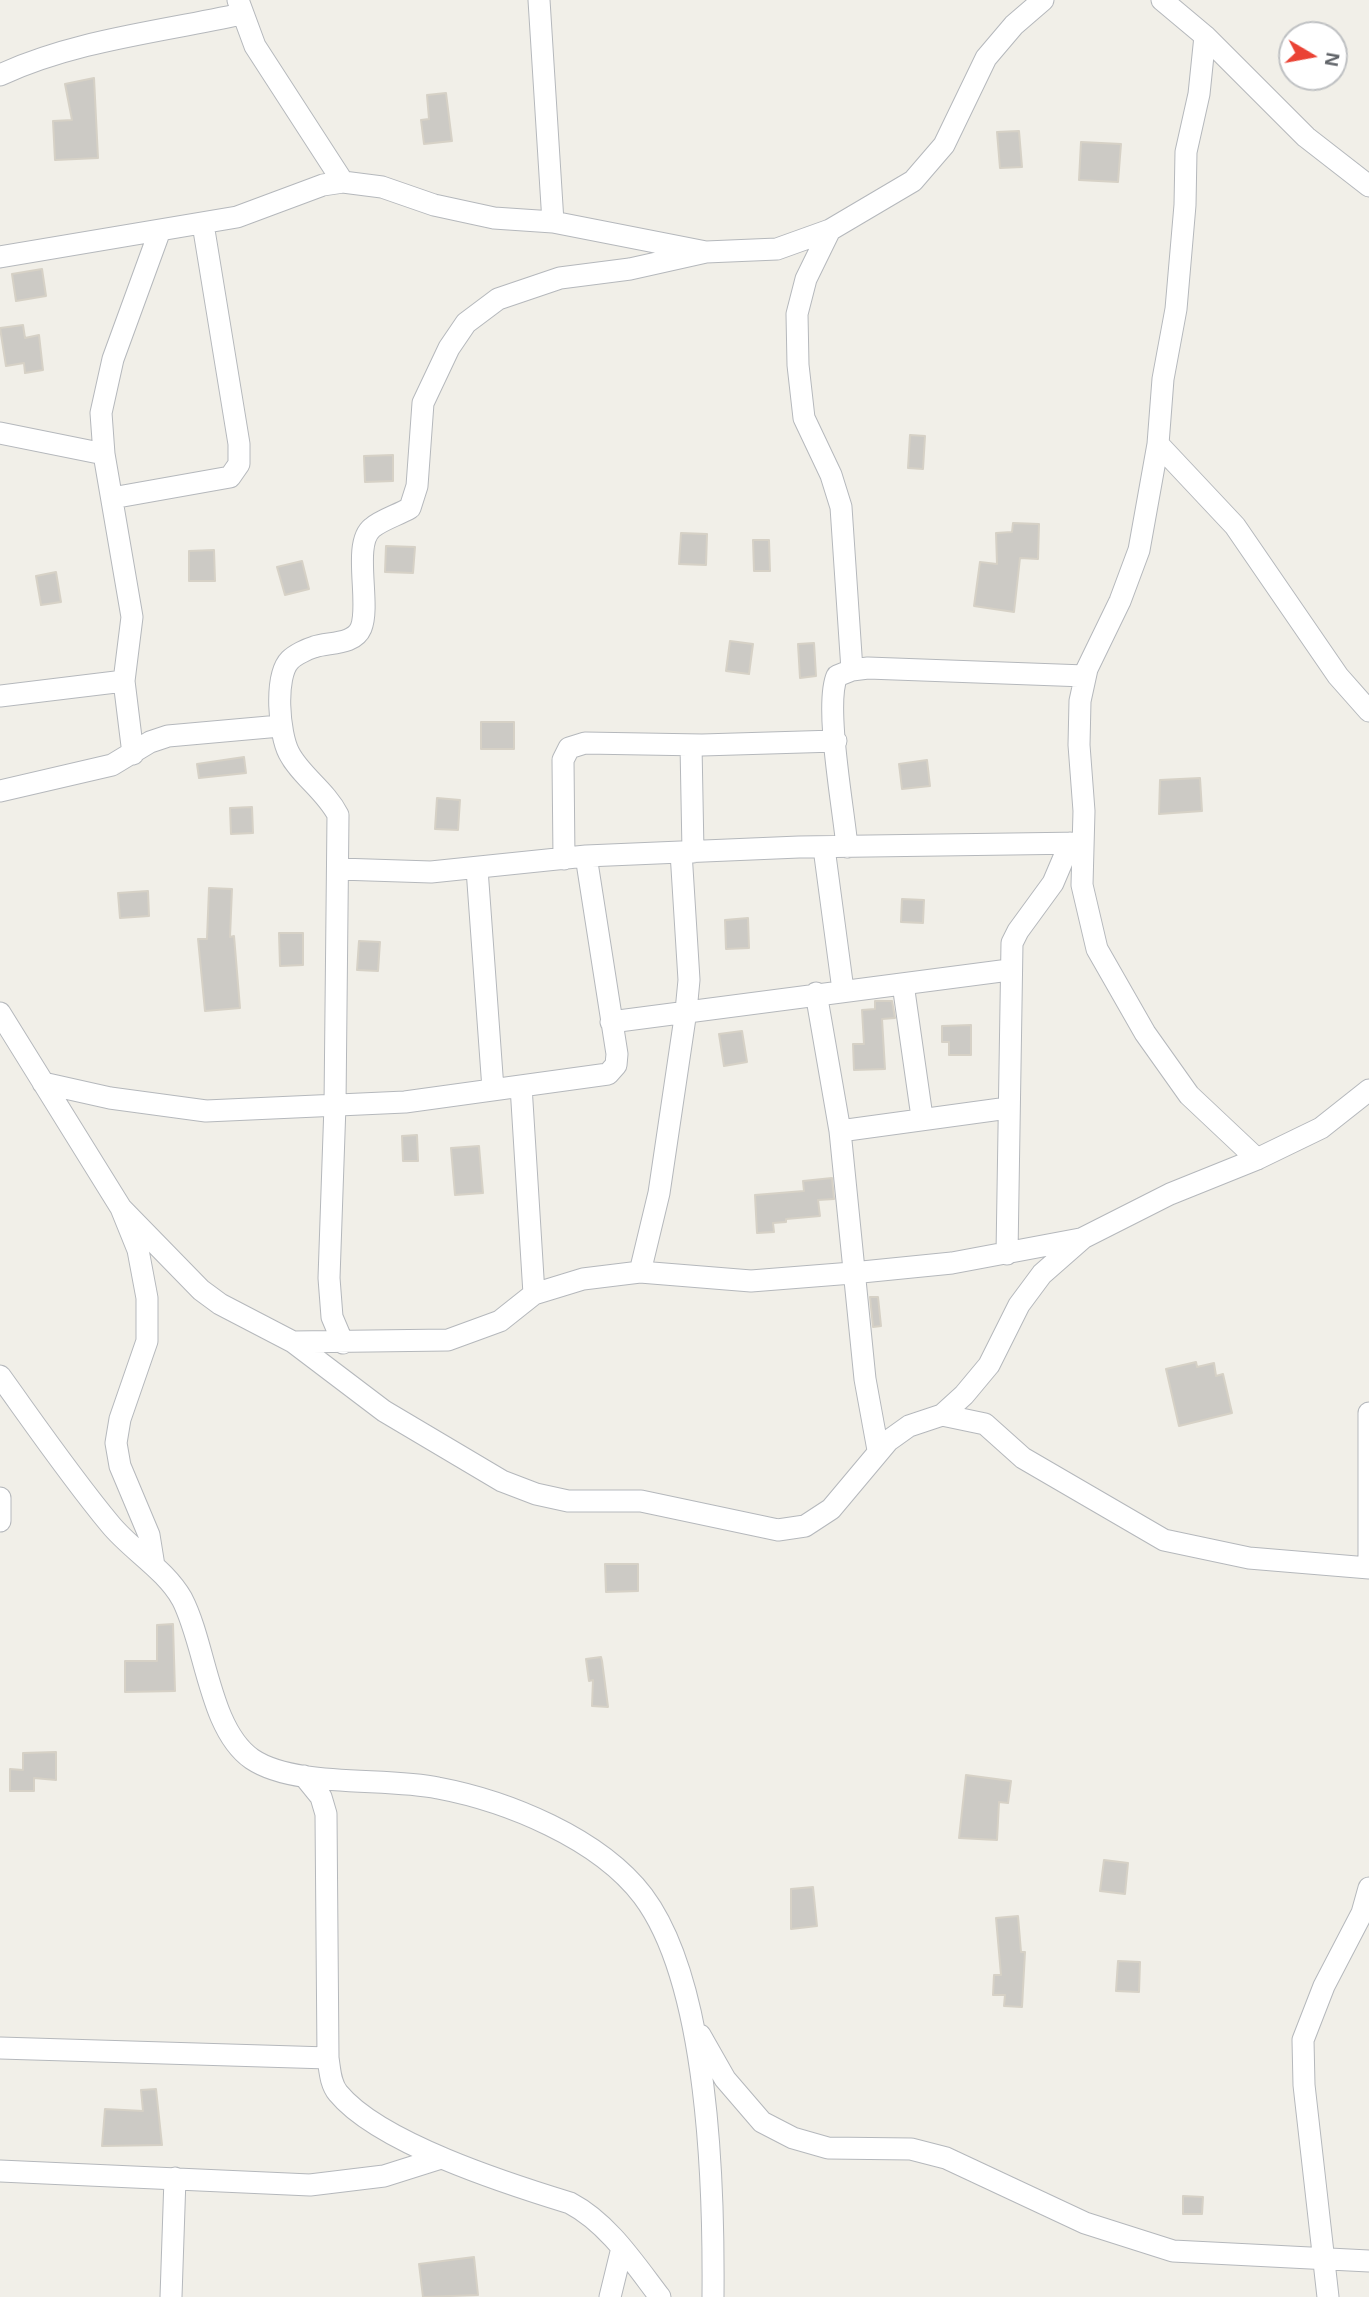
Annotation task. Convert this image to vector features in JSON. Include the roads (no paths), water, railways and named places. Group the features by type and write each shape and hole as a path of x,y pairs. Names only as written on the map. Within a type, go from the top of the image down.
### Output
{"street":[{"path":"539,0 553,222"},
{"path":"343,1343 332,1317 329,1278 340,869 338,815 328,796 290,755 281,726 282,676 290,660 312,647 351,639 361,629 364,615 364,541 371,529 410,509 416,486 423,403 449,348 466,323 498,299 560,278 630,269 706,252 777,249 830,230 913,181 944,145 986,58 1014,25 1043,0"},
{"path":"1162,0 1205,36 1306,137 1369,186"},
{"path":"0,75 36,58 239,7 255,46 344,182"},
{"path":"1007,1254 1009,970 1012,943 1018,930 1053,883 1076,843 1084,811 1079,745 1080,701 1086,676 1120,601 1139,550 1158,444 1163,379 1179,270 1186,152 1199,94 1205,36"},
{"path":"0,257 159,233 237,217 323,185 344,182 382,187 434,205 494,218 553,222 706,252"},
{"path":"112,498 230,477 239,464 239,444 203,224"},
{"path":"830,230 806,279 797,314 798,365 804,418 831,475 841,508 852,670"},
{"path":"132,754 124,681 132,617 104,454 101,414 113,359 159,233"},
{"path":"0,433 104,454"},
{"path":"1158,444 1235,526 1338,676 1369,711"},
{"path":"847,847 836,741 834,684 837,676 852,670 927,669 1086,676"},
{"path":"0,696 124,681"},
{"path":"0,791 112,765 150,742 190,732 281,726"},
{"path":"564,859 563,760 569,748 584,743 691,745 836,741"},
{"path":"640,1272 659,1193 689,980 687,852 691,745"},
{"path":"340,869 431,872 586,856 1076,843"},
{"path":"1076,843 1082,885 1097,949 1145,1033 1189,1095 1257,1159"},
{"path":"824,848 843,990"},
{"path":"43,1083 110,1098 206,1111 405,1102 608,1074 615,1065 617,1054 586,856"},
{"path":"477,869 494,1090"},
{"path":"611,1021 1009,970"},
{"path":"903,984 922,1117"},
{"path":"816,993 840,1131 852,1273 865,1379 878,1450"},
{"path":"0,1013 121,1208 138,1250 147,1298 147,1341 120,1419 116,1443 120,1466 149,1535 154,1566"},
{"path":"521,1086 534,1294"},
{"path":"121,1208 201,1290 220,1304 293,1342 384,1411 502,1481 536,1494 568,1501 641,1501 778,1530 805,1526 831,1509 878,1450 909,1426 942,1415 989,1365 1019,1305 1042,1274 1083,1238 1170,1194 1257,1159 1321,1128 1369,1090"},
{"path":"840,1131 922,1117 1008,1108"},
{"path":"293,1342 447,1340 500,1321 534,1294 583,1279 640,1272 751,1281 852,1273 952,1264 1083,1238"},
{"path":"0,1377 112,1527 154,1566 181,1597 198,1637 226,1728 238,1748 255,1761 304,1776 414,1783 498,1802 596,1852 623,1873 644,1897 658,1922 695,2027 725,2079 762,2122 793,2138 828,2148 911,2150 946,2158 1085,2223 1173,2251 1323,2256 1369,2261"},
{"path":"1369,1413 1369,1560"},
{"path":"942,1415 985,1424 1024,1458 1164,1540 1249,1558 1369,1568"},
{"path":"0,1498 0,1521"},
{"path":"304,1776 321,1797 326,1814 328,2058 333,2084 357,2111 441,2158 570,2203 587,2212 622,2248 660,2297"},
{"path":"1328,2297 1304,2085 1303,2039 1324,1986 1362,1913 1369,1888"},
{"path":"695,2027 710,2182 713,2297"},
{"path":"0,2049 328,2058"},
{"path":"0,2171 310,2185 349,2183 384,2176 441,2158"},
{"path":"171,2297 175,2178"},
{"path":"610,2297 622,2248"}]}
